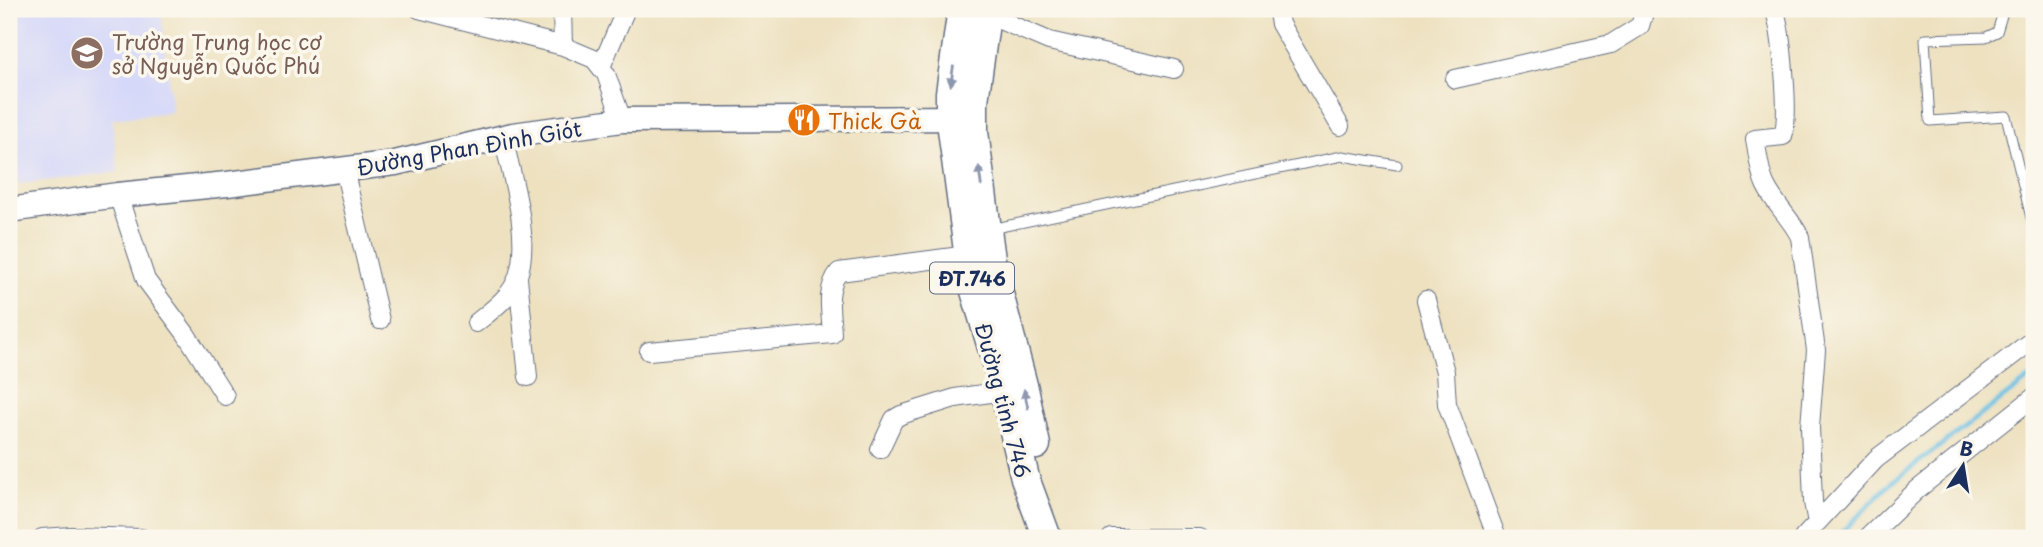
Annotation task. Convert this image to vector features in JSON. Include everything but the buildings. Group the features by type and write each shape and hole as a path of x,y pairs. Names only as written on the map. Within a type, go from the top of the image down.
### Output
{"main road":[{"name":"Đường tỉnh 746","path":"978,10 950,93 962,118 987,230 992,267 1024,389 1042,475 1048,538"},
{"name":"Đường tỉnh 746","path":"962,118 968,255 1025,478 1048,538"}],"street":[{"path":"419,9 563,46 594,59 612,88 622,120"},
{"path":"562,9 563,46"},
{"path":"601,67 626,9"},
{"path":"1281,9 1278,13 1280,24 1340,126"},
{"path":"1455,79 1611,44 1640,26 1646,9"},
{"path":"1774,9 1784,74 1787,127 1783,136 1755,139 1764,183 1795,225 1800,237 1816,350 1810,427 1813,502 1817,523"},
{"path":"978,10 1049,41 1174,69"},
{"name":"Đường Phan Đình Giót","path":"9,210 395,163 503,137 622,120 962,118"},
{"path":"503,137 521,227 522,255 518,278 528,377"},
{"path":"344,169 380,320"},
{"path":"118,195 146,279 186,334 225,396"},
{"path":"649,351 832,334 830,295 832,281 839,272 968,255"},
{"path":"476,323 501,303 518,278"},
{"path":"1426,300 1445,372 1447,404 1497,538"},
{"path":"1803,538 1876,459 2034,339"},
{"path":"880,449 894,419 901,415 955,398 1004,391"},
{"path":"1875,536 1918,489 2034,397"},
{"path":"42,538 141,538"},
{"path":"1111,538 1200,538"}],"lane":[{"path":"2004,9 1997,32 1986,37 1925,39 1930,121 2006,116 2034,230"},
{"path":"987,230 1342,156 1397,165"}],"shaded area":[{"name":"Trường Trung học cơ sở Nguyễn Quốc Phú","path":"9,9 161,9 172,112 112,119 118,172 18,184 9,98"}],"waterway":[{"path":"1836,538 1891,483 2034,375"}],"place":[{"name":"Trường Trung học cơ sở Nguyễn Quốc Phú","path":"87,53"},
{"name":"Thick Gà","path":"804,120"}]}
